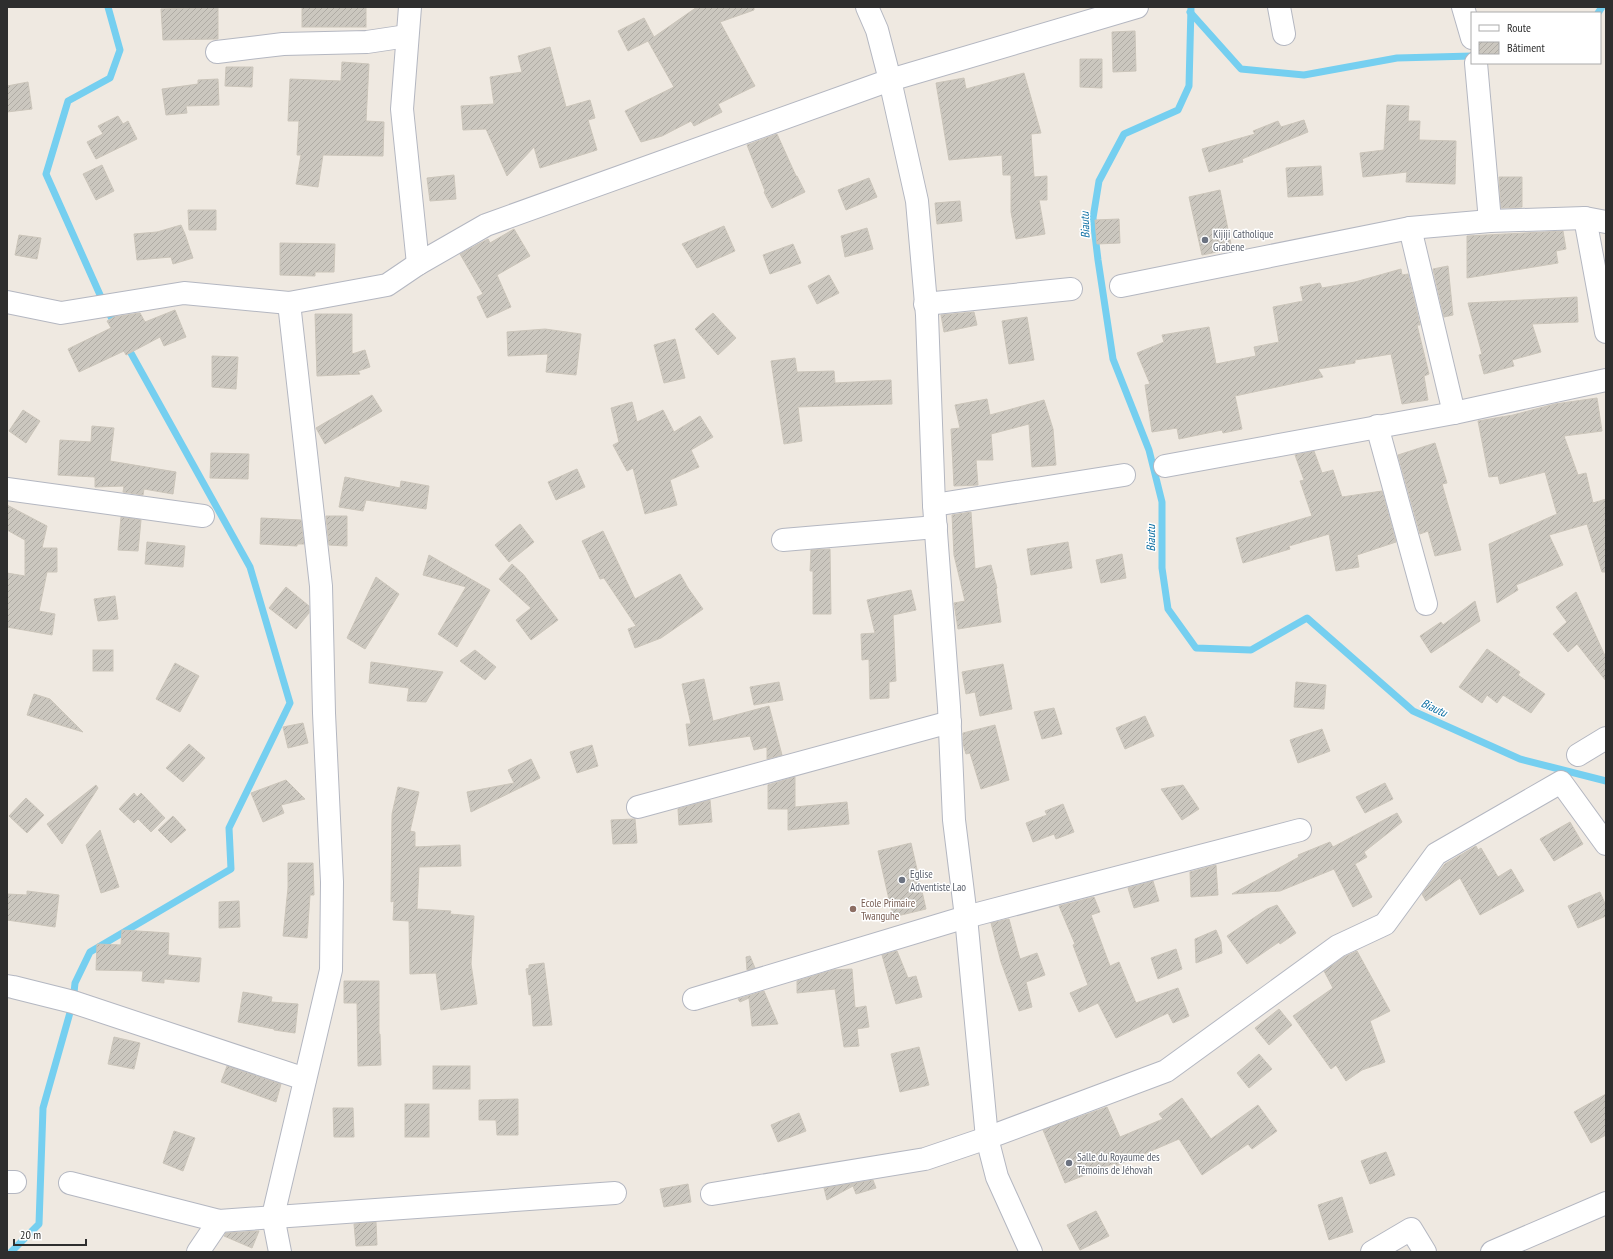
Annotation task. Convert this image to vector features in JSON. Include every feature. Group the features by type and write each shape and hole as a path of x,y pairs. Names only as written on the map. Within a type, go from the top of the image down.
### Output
{"street":[{"path":"410,7 402,109 418,264"},
{"path":"867,7 877,30 890,80 917,201 927,315 934,505 950,722 954,820 966,917 988,1138 997,1177 1031,1252"},
{"path":"7,302 60,313 184,293 289,303 387,285 418,264 486,225 890,80 1137,7"},
{"path":"1279,7 1284,34"},
{"path":"1463,7 1471,35"},
{"path":"217,52 283,44 367,42 407,36"},
{"path":"1477,69 1490,221"},
{"path":"1121,286 1410,228 1490,221 1596,220 1606,332"},
{"path":"1410,228 1454,413"},
{"path":"925,304 1071,290"},
{"path":"280,1252 273,1216 331,970 332,882 324,713 321,586 289,303"},
{"path":"1165,466 1454,413 1606,380"},
{"path":"1377,426 1426,604"},
{"path":"934,505 1124,475"},
{"path":"7,490 203,516"},
{"path":"783,540 936,527"},
{"path":"638,807 950,722"},
{"path":"1578,755 1606,738"},
{"path":"712,1194 925,1159 988,1138 1166,1071 1338,946 1385,924 1436,854 1561,782 1606,844"},
{"path":"694,999 966,917 1300,830"},
{"path":"7,986 73,1002 305,1079"},
{"path":"70,1183 219,1221 615,1193"},
{"path":"1492,1252 1606,1203"},
{"path":"198,1252 219,1221"},
{"path":"1372,1252 1411,1228 1425,1252"}],"building":[{"path":"218,7 218,39 163,40 161,9"},
{"path":"302,7 366,7 366,27 302,27"},
{"path":"697,7 754,7 754,10 720,22 755,86 718,104 722,112 694,126 691,121 662,136 641,142 625,111 674,87 648,41 628,51 618,31 644,18 654,37"},
{"path":"1135,31 1136,71 1113,72 1112,32"},
{"path":"550,47 566,107 590,100 595,118 588,120 597,150 540,168 534,147 507,176 486,129 463,130 461,106 494,104 490,77 522,72 518,56"},
{"path":"1080,59 1102,59 1102,88 1080,87"},
{"path":"342,62 369,64 366,121 384,122 383,156 323,155 318,187 296,184 301,155 297,155 299,121 288,121 290,79 341,81"},
{"path":"226,67 253,67 252,87 225,86"},
{"path":"1024,73 1041,133 1031,134 1034,177 1047,176 1047,200 1039,200 1045,234 1016,239 1011,212 1011,175 1003,175 1002,155 949,160 936,83 964,78 966,89"},
{"path":"218,79 219,105 186,106 187,113 166,115 162,89 198,84 198,80"},
{"path":"28,82 32,109 7,112 7,86"},
{"path":"1387,105 1409,106 1408,121 1420,121 1419,140 1456,141 1455,184 1406,182 1407,172 1363,177 1360,153 1384,150"},
{"path":"118,116 123,124 128,121 137,139 96,159 87,142 103,134 98,126"},
{"path":"1304,120 1308,132 1242,159 1243,162 1209,172 1202,149 1255,134 1253,131 1278,121 1281,127"},
{"path":"777,134 805,192 772,208 764,192 765,191 747,145"},
{"path":"102,165 114,191 96,200 83,174"},
{"path":"1321,166 1323,195 1288,197 1286,168"},
{"path":"454,175 456,199 430,201 427,178"},
{"path":"1499,177 1522,177 1522,207 1501,208"},
{"path":"869,178 877,197 846,210 838,190"},
{"path":"1220,190 1232,249 1202,255 1189,197"},
{"path":"960,201 962,221 937,224 935,203"},
{"path":"188,210 216,210 216,230 189,230"},
{"path":"1119,219 1120,243 1097,244 1095,220"},
{"path":"181,225 193,258 173,264 171,257 137,260 134,234 157,232"},
{"path":"724,226 735,251 697,268 682,244"},
{"path":"867,228 873,249 845,257 841,236"},
{"path":"514,229 530,256 497,275 511,307 487,318 477,297 483,294 460,254 488,239 490,243"},
{"path":"1563,231 1566,249 1556,251 1558,263 1467,278 1467,236"},
{"path":"19,235 41,238 37,259 15,255"},
{"path":"280,243 335,244 334,272 315,272 315,276 280,275"},
{"path":"793,244 801,263 770,274 763,255"},
{"path":"1448,266 1453,315 1444,317 1433,269"},
{"path":"1401,269 1402,275 1408,274 1420,325 1417,325 1429,374 1424,376 1428,400 1402,404 1391,354 1355,360 1355,363 1318,369 1323,377 1235,396 1242,429 1223,433 1222,430 1179,439 1177,428 1152,432 1145,385 1150,384 1137,353 1164,342 1162,335 1209,327 1216,364 1256,356 1254,347 1279,342 1273,307 1303,301 1300,287 1320,283 1322,288 1355,282"},
{"path":"829,275 839,293 817,304 808,286"},
{"path":"1577,297 1578,322 1532,324 1541,352 1512,360 1514,366 1484,374 1479,355 1482,354 1468,303"},
{"path":"175,310 186,337 164,346 160,337 126,355 124,351 79,372 68,349 111,328 107,321 114,317 140,313 145,322"},
{"path":"974,312 977,325 944,332 941,315"},
{"path":"713,313 736,338 718,355 695,329"},
{"path":"315,314 352,314 352,354 365,350 370,367 358,371 360,374 317,376"},
{"path":"1027,317 1034,360 1009,364 1002,321"},
{"path":"545,329 581,334 576,375 546,372 548,354 508,356 507,332"},
{"path":"675,339 685,378 664,383 654,345"},
{"path":"212,356 238,357 236,389 212,387"},
{"path":"795,358 797,372 834,371 835,383 891,380 892,404 798,407 802,441 784,444 771,361"},
{"path":"372,395 382,411 325,444 316,428"},
{"path":"1597,398 1602,431 1564,436 1578,475 1586,473 1593,503 1606,499 1606,572 1602,572 1587,524 1549,535 1563,565 1516,585 1518,590 1497,603 1489,544 1557,514 1545,472 1500,484 1498,476 1489,477 1478,421 1513,415 1555,404"},
{"path":"987,399 990,415 1044,400 1053,429 1056,465 1032,467 1029,424 991,434 993,460 976,460 978,485 954,486 951,429 960,428 955,405"},
{"path":"632,402 637,422 663,410 674,432 700,416 713,437 691,450 699,467 670,480 677,505 645,514 633,468 627,471 613,445 619,442 611,408"},
{"path":"23,410 40,421 26,443 9,431"},
{"path":"92,426 114,428 110,461 176,472 173,494 144,489 143,495 123,492 124,486 95,487 95,477 58,475 60,440 91,442"},
{"path":"1435,443 1447,483 1442,484 1461,550 1435,556 1428,531 1420,534 1398,455"},
{"path":"1314,451 1322,473 1333,470 1342,497 1382,491 1396,542 1357,555 1359,567 1336,571 1329,534 1289,546 1290,549 1243,563 1236,538 1312,516 1300,481 1304,480 1295,455"},
{"path":"211,453 249,454 248,479 210,478"},
{"path":"577,469 585,487 556,500 548,482"},
{"path":"345,477 400,488 401,481 429,486 426,509 366,500 363,511 339,507"},
{"path":"7,505 47,526 42,548 57,548 57,572 47,572 39,611 55,614 52,635 7,627 7,573 25,576 25,540 7,530"},
{"path":"971,512 975,569 991,565 997,588 1001,622 958,629 954,603 965,601 954,555 952,515"},
{"path":"326,516 347,516 347,546 329,545"},
{"path":"121,517 141,520 138,551 118,550"},
{"path":"261,518 301,520 304,544 297,544 297,546 260,544"},
{"path":"520,524 534,542 509,562 495,545"},
{"path":"603,531 635,599 680,574 703,609 661,638 635,648 628,629 636,626 604,578 600,579 582,541"},
{"path":"147,542 185,546 183,567 145,564"},
{"path":"1068,542 1072,568 1031,575 1027,549"},
{"path":"830,549 831,614 813,614 813,571 810,571 811,550"},
{"path":"1122,554 1126,578 1101,583 1096,560"},
{"path":"429,555 490,590 457,647 438,634 466,587 423,575"},
{"path":"512,564 523,574 558,620 531,640 516,620 531,608 499,579"},
{"path":"376,577 399,594 365,649 347,638"},
{"path":"286,587 309,606 309,613 296,629 269,608"},
{"path":"911,590 916,610 893,615 896,681 889,682 889,698 870,699 869,659 862,660 861,634 875,633 867,600"},
{"path":"1576,592 1606,658 1606,681 1577,644 1568,652 1553,634 1567,622 1556,607"},
{"path":"115,596 118,619 98,621 94,599"},
{"path":"1475,601 1480,621 1431,653 1420,636 1441,622 1443,625"},
{"path":"1487,649 1520,672 1518,675 1545,694 1531,713 1503,695 1497,703 1487,695 1482,703 1459,687"},
{"path":"93,650 113,650 113,671 93,671"},
{"path":"475,650 496,667 485,680 460,661"},
{"path":"371,662 443,672 426,702 407,701 409,688 369,683"},
{"path":"175,663 199,676 180,712 156,699"},
{"path":"1003,664 1012,709 980,716 975,692 966,694 962,672"},
{"path":"704,679 713,721 769,706 782,755 767,759 767,747 754,750 750,736 689,746 686,724 691,724 682,684"},
{"path":"779,682 783,700 754,705 750,687"},
{"path":"1296,682 1326,685 1324,709 1294,707"},
{"path":"34,694 50,699 83,732 27,715"},
{"path":"1054,708 1062,734 1042,739 1034,712"},
{"path":"1145,716 1154,736 1125,749 1116,728"},
{"path":"303,723 308,743 288,748 283,727"},
{"path":"995,725 1009,780 981,789 970,753 966,754 963,744 963,733"},
{"path":"1322,729 1330,751 1298,763 1290,740"},
{"path":"189,744 205,758 183,782 166,768"},
{"path":"592,745 598,766 577,773 570,752"},
{"path":"531,759 540,778 471,812 467,792 514,783 508,770"},
{"path":"795,777 795,807 847,802 849,824 788,830 788,809 768,809 768,785"},
{"path":"286,780 305,799 281,805 284,813 263,822 251,793"},
{"path":"1385,783 1393,799 1365,813 1356,797"},
{"path":"96,785 98,788 62,844 47,824"},
{"path":"1183,785 1199,809 1182,820 1161,789"},
{"path":"398,787 419,792 410,831 415,832 415,847 460,845 461,866 419,867 417,909 451,911 450,914 474,916 471,964 477,1004 441,1010 436,973 410,974 409,921 393,920 394,901 391,902 392,814"},
{"path":"134,793 137,797 141,793 165,818 151,832 138,819 134,823 119,809"},
{"path":"26,798 44,815 27,833 9,816"},
{"path":"710,800 712,822 679,825 678,809"},
{"path":"1063,804 1074,832 1056,839 1054,834 1033,842 1026,823 1047,815 1045,811"},
{"path":"1397,813 1402,822 1364,852 1367,857 1355,864 1372,897 1353,907 1334,869 1280,891 1232,894 1299,857 1298,855 1330,842 1333,847"},
{"path":"173,816 186,830 171,843 158,830"},
{"path":"635,819 637,843 613,844 611,820"},
{"path":"1570,822 1583,844 1554,861 1540,839"},
{"path":"100,830 119,887 101,893 86,845"},
{"name":"Eglise Adventiste Lao","path":"911,843 926,909 893,917 878,851"},
{"path":"1476,846 1478,850 1481,848 1498,877 1511,869 1524,891 1480,915 1460,878 1426,901 1422,894 1445,864"},
{"path":"288,863 313,863 314,895 310,895 307,938 283,936 288,888"},
{"path":"1216,865 1218,895 1191,897 1190,872"},
{"path":"1153,881 1159,901 1134,908 1128,888"},
{"path":"27,891 59,895 55,927 7,920 7,894 27,895"},
{"path":"1600,892 1606,906 1606,916 1578,928 1568,906"},
{"path":"1094,897 1100,912 1091,915 1110,966 1119,962 1136,1003 1178,988 1189,1016 1173,1023 1168,1013 1116,1038 1098,1003 1079,1012 1070,993 1088,985 1073,945 1075,944 1059,906"},
{"path":"239,901 240,927 219,928 219,902"},
{"path":"1277,905 1296,933 1280,944 1279,942 1247,964 1227,936 1267,909"},
{"path":"1009,919 1020,959 1037,953 1045,975 1026,982 1032,1007 1019,1011 1001,962 991,923"},
{"path":"122,930 169,933 168,955 201,958 199,982 164,979 164,983 142,981 143,971 96,970 97,944 121,945"},
{"path":"1216,930 1221,942 1222,953 1196,963 1195,939"},
{"path":"1176,949 1182,969 1158,979 1151,958"},
{"path":"897,951 908,978 916,976 922,997 896,1004 882,955"},
{"path":"1357,951 1390,1011 1370,1021 1385,1062 1362,1070 1346,1081 1336,1065 1331,1069 1293,1016 1333,988 1324,971 1344,957"},
{"path":"750,956 755,968 747,970 746,957"},
{"path":"544,963 552,1025 533,1026 531,994 529,995 526,969 529,968 529,965"},
{"path":"852,969 855,1008 866,1006 869,1027 857,1029 859,1046 844,1047 835,989 797,993 797,981 833,970"},
{"path":"344,981 379,981 379,1034 381,1065 358,1066 357,1003 344,1003"},
{"path":"764,991 778,1024 752,1026 749,998 740,1002 738,999"},
{"path":"243,992 272,997 271,1002 298,1004 295,1033 238,1022"},
{"path":"1279,1009 1292,1025 1269,1045 1255,1028"},
{"path":"114,1037 140,1043 134,1069 108,1064"},
{"path":"919,1047 929,1085 900,1092 891,1054"},
{"path":"1259,1054 1272,1069 1249,1088 1237,1073"},
{"path":"227,1066 281,1084 276,1102 221,1082"},
{"path":"433,1066 470,1066 470,1089 433,1089"},
{"path":"1606,1094 1606,1135 1591,1143 1574,1112"},
{"path":"1182,1098 1211,1139 1258,1105 1277,1131 1252,1149 1248,1144 1202,1175 1179,1139 1116,1166 1115,1163 1065,1183 1043,1130 1107,1107 1120,1137 1163,1119 1159,1114"},
{"path":"518,1099 518,1135 497,1135 496,1120 479,1120 479,1100"},
{"path":"405,1104 429,1104 429,1137 405,1137"},
{"path":"333,1108 353,1108 354,1137 334,1137"},
{"path":"799,1113 806,1131 778,1142 771,1125"},
{"path":"174,1131 195,1138 183,1171 163,1163"},
{"path":"1386,1152 1395,1175 1370,1184 1361,1161"},
{"path":"873,1180 876,1188 856,1194 853,1186 827,1200 824,1188"},
{"path":"688,1184 691,1202 664,1207 660,1189"},
{"path":"1342,1197 1353,1232 1329,1240 1318,1205"},
{"path":"1096,1211 1109,1236 1080,1250 1067,1225"},
{"path":"376,1222 377,1245 356,1246 354,1224"},
{"path":"259,1231 252,1248 224,1236 226,1233"}],"waterway":[{"path":"108,7 120,50 110,78 68,101 46,174 105,306 116,326"},
{"name":"Biautu","path":"1191,7 1189,86 1178,110 1124,134 1099,181 1093,218 1113,359 1149,450 1162,502 1162,568 1168,609 1196,648 1251,650 1307,618 1413,711 1520,759 1606,781"},
{"path":"1599,12 1602,7"},
{"path":"1190,12 1241,69 1304,75 1397,58 1471,56"},
{"path":"11,1252 39,1224 43,1108 73,1002 75,983 90,952 231,869 229,828 290,703 250,567 127,346"}],"place":[{"name":"Kijiji Catholique Grabene","path":"1205,240"},
{"name":"Eglise Adventiste Lao","path":"902,880"},
{"name":"Ecole Primaire Twanguhe","path":"853,909"},
{"name":"Salle du Royaume des Témoins de Jéhovah","path":"1069,1163"}]}
